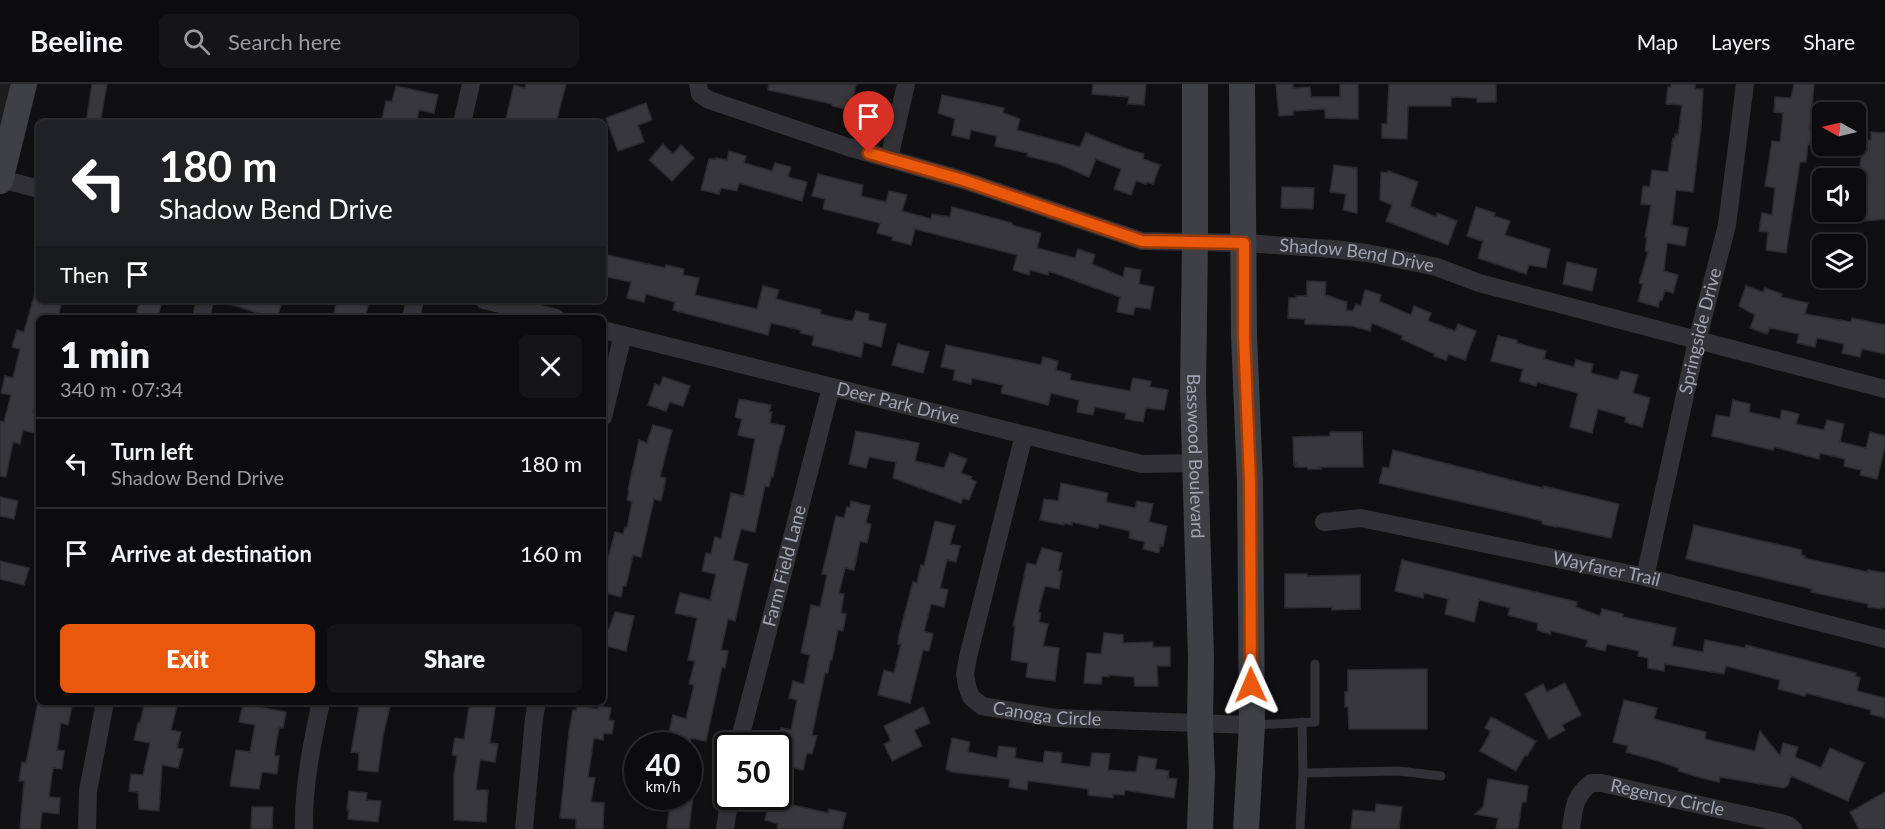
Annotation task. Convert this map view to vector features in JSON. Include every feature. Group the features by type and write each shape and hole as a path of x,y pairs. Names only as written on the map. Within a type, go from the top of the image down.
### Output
{"main road":[{"path":"0,180 4,149 24,84"},
{"name":"Basswood Boulevard","path":"1195,84 1196,242 1193,391 1201,658 1200,829"},
{"path":"1242,84 1244,334 1250,482 1251,725 1246,829"}],"street":[{"path":"463,120 471,84"},
{"name":"Shadow Bend Drive","path":"698,84 700,93 709,100 889,159 963,180 1142,241 1244,243 1367,253 1437,267 1479,283 1885,389"},
{"path":"889,159 906,84"},
{"name":"Springside Drive","path":"1645,577 1697,341 1726,225 1745,84"},
{"path":"0,180 36,188"},
{"path":"496,303 544,315"},
{"name":"Deer Park Drive","path":"606,331 1142,464 1196,463"},
{"path":"606,405 623,335"},
{"name":"Farm Field Lane","path":"742,732 831,387"},
{"name":"Canoga Circle","path":"1024,435 968,657 965,674 971,697 982,705 1056,718 1200,725 1251,725"},
{"name":"Wayfarer Trail","path":"1324,522 1361,518 1645,577 1885,639"},
{"path":"87,829 88,791 104,705"},
{"path":"304,829 303,805 320,705"},
{"path":"524,829 536,705"},
{"name":"Regency Circle","path":"1571,829 1576,798 1591,783 1601,783 1777,822 1793,829"},
{"path":"725,829 728,810"}],"lane":[{"path":"1251,725 1315,722 1315,664"},
{"path":"1300,829 1303,773 1302,722"},
{"path":"1303,773 1399,771 1441,776"}],"shaded area":[{"path":"0,84 14,84 0,140"}],"building":[{"path":"92,84 107,84 101,120 86,120"},
{"path":"526,84 566,84 557,120 506,120 514,85 525,88"},
{"path":"769,84 856,84 851,110 768,90"},
{"path":"1093,84 1146,84 1144,105 1128,104 1129,97 1092,94"},
{"path":"1276,84 1293,84 1293,88 1310,87 1311,97 1340,97 1340,84 1358,84 1358,119 1325,118 1325,109 1293,111 1293,115 1279,116"},
{"path":"1389,84 1496,84 1496,102 1477,102 1477,98 1451,97 1451,106 1408,106 1407,139 1382,138 1382,124 1387,124"},
{"path":"1671,84 1695,84 1695,89 1703,89 1701,127 1693,192 1676,190 1672,225 1688,228 1685,246 1667,243 1664,271 1678,275 1673,293 1665,290 1658,307 1638,301 1643,284 1639,283 1648,252 1645,251 1647,237 1645,237 1651,205 1641,204 1643,186 1650,187 1652,170 1668,172 1673,138 1675,139 1675,134 1678,135 1682,105 1666,104 1668,87 1671,87"},
{"path":"1794,84 1814,84 1810,129 1812,130 1812,145 1808,144 1806,162 1800,162 1786,253 1766,250 1768,232 1759,231 1762,213 1772,215 1775,188 1765,186 1772,141 1780,142 1783,113 1774,112 1775,97 1791,98"},
{"path":"396,86 438,95 434,113 419,110 417,120 382,119 386,101 392,102"},
{"path":"942,95 1004,108 1003,113 1020,119 1017,130 1080,147 1086,133 1144,154 1143,159 1160,165 1153,184 1136,181 1131,195 1114,189 1121,169 1096,159 1089,177 1059,164 1027,156 1028,153 995,146 997,136 971,130 969,139 952,135 955,119 938,113"},
{"path":"646,103 652,120 638,125 644,142 618,151 606,118"},
{"path":"1871,132 1885,133 1885,219 1866,221 1866,168 1860,168 1861,156 1866,156 1866,140 1871,140"},
{"path":"663,144 673,154 681,145 694,158 672,181 649,160"},
{"path":"729,151 746,156 744,163 772,171 775,163 791,167 788,177 807,182 802,201 739,183 737,191 721,188 719,194 701,190 709,159 727,160"},
{"path":"1334,165 1357,168 1357,213 1343,210 1346,194 1330,192"},
{"path":"1388,171 1418,182 1410,206 1436,217 1437,213 1457,221 1448,245 1386,221 1392,205 1380,200 1381,172 1388,173"},
{"path":"818,174 863,185 861,196 886,202 889,191 907,195 902,211 931,219 932,214 950,217 952,207 1012,223 1012,225 1041,233 1037,248 1075,258 1078,249 1095,255 1092,264 1123,277 1125,267 1141,270 1139,284 1154,287 1150,309 1135,307 1133,315 1117,312 1120,297 1049,271 1048,275 1030,270 1029,275 1013,270 1017,255 915,229 911,245 892,240 893,237 877,233 880,223 823,209 825,199 812,196"},
{"path":"1282,187 1314,188 1313,209 1281,208"},
{"path":"1476,207 1510,221 1505,235 1550,249 1546,268 1529,265 1526,274 1478,258 1483,241 1467,236"},
{"path":"606,255 665,268 666,265 684,269 683,275 699,278 695,295 757,309 763,286 779,290 776,299 821,310 820,314 851,321 856,311 869,314 868,320 886,324 881,347 864,342 861,357 812,345 814,336 800,333 801,330 771,323 768,335 673,310 675,302 646,294 644,302 627,298 631,282 606,277"},
{"path":"1567,262 1597,269 1592,291 1563,284"},
{"path":"1307,281 1326,282 1325,295 1347,302 1346,310 1353,311 1356,304 1361,306 1365,290 1381,295 1379,301 1411,315 1414,306 1431,313 1428,321 1455,331 1458,324 1476,331 1465,360 1448,354 1446,360 1434,356 1435,354 1401,339 1403,336 1372,323 1370,331 1353,326 1305,324 1305,319 1288,318 1289,298 1307,296"},
{"path":"1746,286 1763,292 1765,288 1782,294 1781,297 1808,303 1805,314 1851,322 1852,318 1885,325 1885,354 1862,349 1860,357 1842,353 1844,344 1817,338 1815,347 1797,343 1799,334 1770,328 1767,334 1750,328 1755,315 1739,306"},
{"path":"35,293 36,303 61,303 59,315 36,315 36,400 33,413 36,414 36,430 35,433 23,430 20,444 13,442 6,477 0,476 0,421 4,422 11,395 1,393 5,376 13,378 20,349 12,347 17,330 24,332"},
{"path":"139,303 161,303 159,315 136,315"},
{"path":"226,303 282,303 278,315 264,315"},
{"path":"336,303 368,305 366,315 334,315"},
{"path":"1498,336 1517,340 1517,343 1546,351 1544,359 1574,367 1576,360 1593,364 1591,373 1618,380 1621,371 1638,375 1633,393 1650,398 1642,427 1625,422 1626,417 1598,409 1592,433 1570,427 1578,393 1537,382 1536,386 1520,381 1523,369 1491,361"},
{"path":"898,344 929,352 923,373 892,365"},
{"path":"946,345 1041,365 1043,357 1058,361 1056,370 1071,374 1070,380 1130,391 1133,378 1151,381 1150,387 1168,390 1164,410 1146,408 1143,422 1125,419 1126,413 1095,407 1093,415 1077,412 1079,400 1051,393 1048,405 1001,393 1003,385 972,378 971,384 953,380 955,370 941,367"},
{"path":"663,377 690,386 683,406 670,402 666,411 648,405 655,384 660,386"},
{"path":"739,399 771,405 770,423 785,426 773,477 771,476 769,487 765,486 755,532 741,529 733,560 748,564 735,621 728,619 721,650 728,651 725,668 722,667 706,741 702,740 702,732 669,732 673,715 686,719 694,685 689,684 695,661 688,660 697,618 675,613 680,593 710,600 716,574 702,571 706,553 711,554 715,537 721,539 731,493 744,496 755,439 738,435 742,419 735,417"},
{"path":"1733,400 1750,404 1749,412 1780,419 1782,410 1799,414 1796,424 1824,430 1827,420 1844,424 1840,442 1866,448 1870,432 1885,436 1885,447 1877,479 1860,475 1861,470 1844,466 1845,459 1820,453 1819,459 1774,447 1773,450 1712,436 1716,415 1730,417"},
{"path":"653,425 672,430 660,477 666,478 661,501 654,499 641,557 633,555 621,597 606,593 606,566 615,532 623,534 625,527 627,528 632,502 627,500 628,490 639,440 647,443"},
{"path":"856,431 919,443 915,461 944,468 950,453 967,459 961,473 972,477 971,479 976,482 969,500 963,498 961,503 893,478 896,462 869,457 866,468 849,464"},
{"path":"1330,432 1362,432 1363,467 1308,469 1307,467 1295,467 1293,437 1330,436"},
{"path":"1393,450 1543,488 1543,486 1619,504 1611,538 1542,524 1542,521 1379,483 1383,467 1389,468"},
{"path":"1061,483 1108,493 1106,502 1135,508 1137,501 1153,504 1149,522 1167,526 1163,546 1160,545 1159,553 1143,549 1145,542 1129,538 1130,531 1099,524 1098,528 1072,522 1072,525 1064,523 1064,525 1040,520 1044,499 1058,501"},
{"path":"0,497 18,501 14,519 0,516"},
{"path":"851,501 870,506 866,523 871,524 867,543 860,541 854,570 845,568 839,593 844,594 841,613 846,614 843,631 838,630 832,660 830,660 828,673 825,673 812,735 817,736 812,754 807,753 803,770 792,767 792,732 780,732 781,728 791,730 797,700 789,698 793,681 804,684 810,655 801,653 811,605 820,607 827,575 822,574 836,516 844,518 847,507 850,508"},
{"path":"935,521 955,526 950,544 960,546 956,562 947,560 940,588 948,590 944,607 931,604 924,631 933,634 929,651 923,650 910,703 878,695 884,670 894,673 901,644 898,644 899,635 913,582 917,583 921,565 924,566"},
{"path":"1694,525 1802,550 1801,555 1805,556 1804,558 1868,572 1868,570 1885,573 1885,608 1868,607 1868,604 1811,592 1812,589 1686,559"},
{"path":"1042,548 1062,553 1058,571 1062,571 1059,589 1045,586 1038,613 1041,613 1039,622 1048,624 1043,646 1059,648 1055,681 1026,677 1028,663 1011,660 1015,626 1013,626 1027,563 1036,565"},
{"path":"1402,560 1577,602 1576,607 1600,616 1602,609 1623,614 1623,617 1676,628 1672,646 1703,652 1705,640 1745,648 1746,645 1856,673 1855,676 1860,678 1857,691 1885,698 1885,718 1870,714 1871,710 1806,693 1805,696 1778,689 1780,680 1726,666 1724,674 1665,664 1664,671 1648,668 1648,658 1638,656 1639,651 1607,644 1605,651 1586,646 1588,640 1537,630 1538,623 1508,615 1510,608 1479,600 1474,622 1445,614 1448,599 1424,593 1423,598 1395,591"},
{"path":"0,561 29,568 24,585 0,579"},
{"path":"1285,574 1360,575 1360,609 1285,608"},
{"path":"615,612 634,616 626,651 606,646 606,628 609,629"},
{"path":"1104,633 1123,635 1123,643 1153,642 1153,647 1170,647 1170,666 1157,666 1158,686 1135,686 1134,677 1109,675 1109,677 1102,676 1101,684 1084,683 1087,653 1101,654"},
{"path":"1427,669 1427,729 1349,729 1348,707 1345,707 1348,670"},
{"path":"1565,683 1581,715 1562,725 1565,730 1549,739 1525,694 1543,684 1547,692"},
{"path":"1624,700 1657,708 1654,719 1706,732 1705,739 1755,751 1760,731 1780,756 1783,743 1798,747 1795,757 1821,768 1830,748 1864,763 1848,801 1791,776 1788,785 1784,788 1720,777 1719,782 1702,778 1678,771 1679,768 1626,752 1628,746 1613,742"},
{"path":"37,705 72,706 68,725 61,723 57,750 64,751 62,769 53,768 49,797 60,798 59,814 42,812 40,829 20,829 24,781 19,781 22,762 26,763"},
{"path":"144,705 177,705 171,730 181,732 177,748 183,749 178,768 162,765 159,811 139,809 138,792 129,791 131,774 143,775 150,743 134,740 138,723 140,723"},
{"path":"243,705 286,712 283,728 279,728 274,756 279,756 277,774 262,772 259,789 230,786 236,750 250,752 255,725 239,722"},
{"path":"359,705 390,705 378,772 358,770 359,753 351,752"},
{"path":"470,705 496,705 490,743 498,744 495,762 480,760 476,790 488,790 486,822 454,820 454,774 457,756 452,755 455,738 464,739"},
{"path":"577,705 598,709 598,706 611,708 609,720 614,721 612,734 604,733 603,740 594,738 588,777 595,778 591,802 604,803 603,829 576,829 576,819 560,818 569,731 573,710 576,711"},
{"path":"923,707 930,723 914,730 922,746 892,761 884,744 891,741 884,726"},
{"path":"1491,717 1536,741 1516,771 1480,751 1491,731 1485,728"},
{"path":"952,738 970,742 968,752 997,758 999,746 1016,748 1015,758 1043,763 1045,751 1062,753 1061,763 1090,767 1092,753 1110,754 1108,770 1136,772 1139,756 1157,759 1155,769 1169,771 1168,778 1177,779 1174,798 1125,790 1124,795 1113,794 1113,798 1088,795 1088,789 1030,781 1028,781 1027,790 1009,787 1010,779 952,772 946,769"},
{"path":"1488,779 1528,786 1526,802 1522,802 1518,829 1496,829 1498,818 1475,814 1483,807"},
{"path":"349,791 367,793 366,800 381,801 378,822 348,819"},
{"path":"1885,792 1885,829 1859,829 1850,812"},
{"path":"1376,804 1402,807 1399,829 1351,829 1353,810 1375,812"},
{"path":"792,805 828,813 829,809 846,813 842,829 777,829 778,824 765,820 768,810 792,810"},
{"path":"252,807 273,807 272,829 251,829"},
{"path":"669,810 691,810 689,829 667,829"}],"route":[{"path":"869,153 963,180 1142,241 1244,243 1244,334 1250,482 1251,685"}]}
